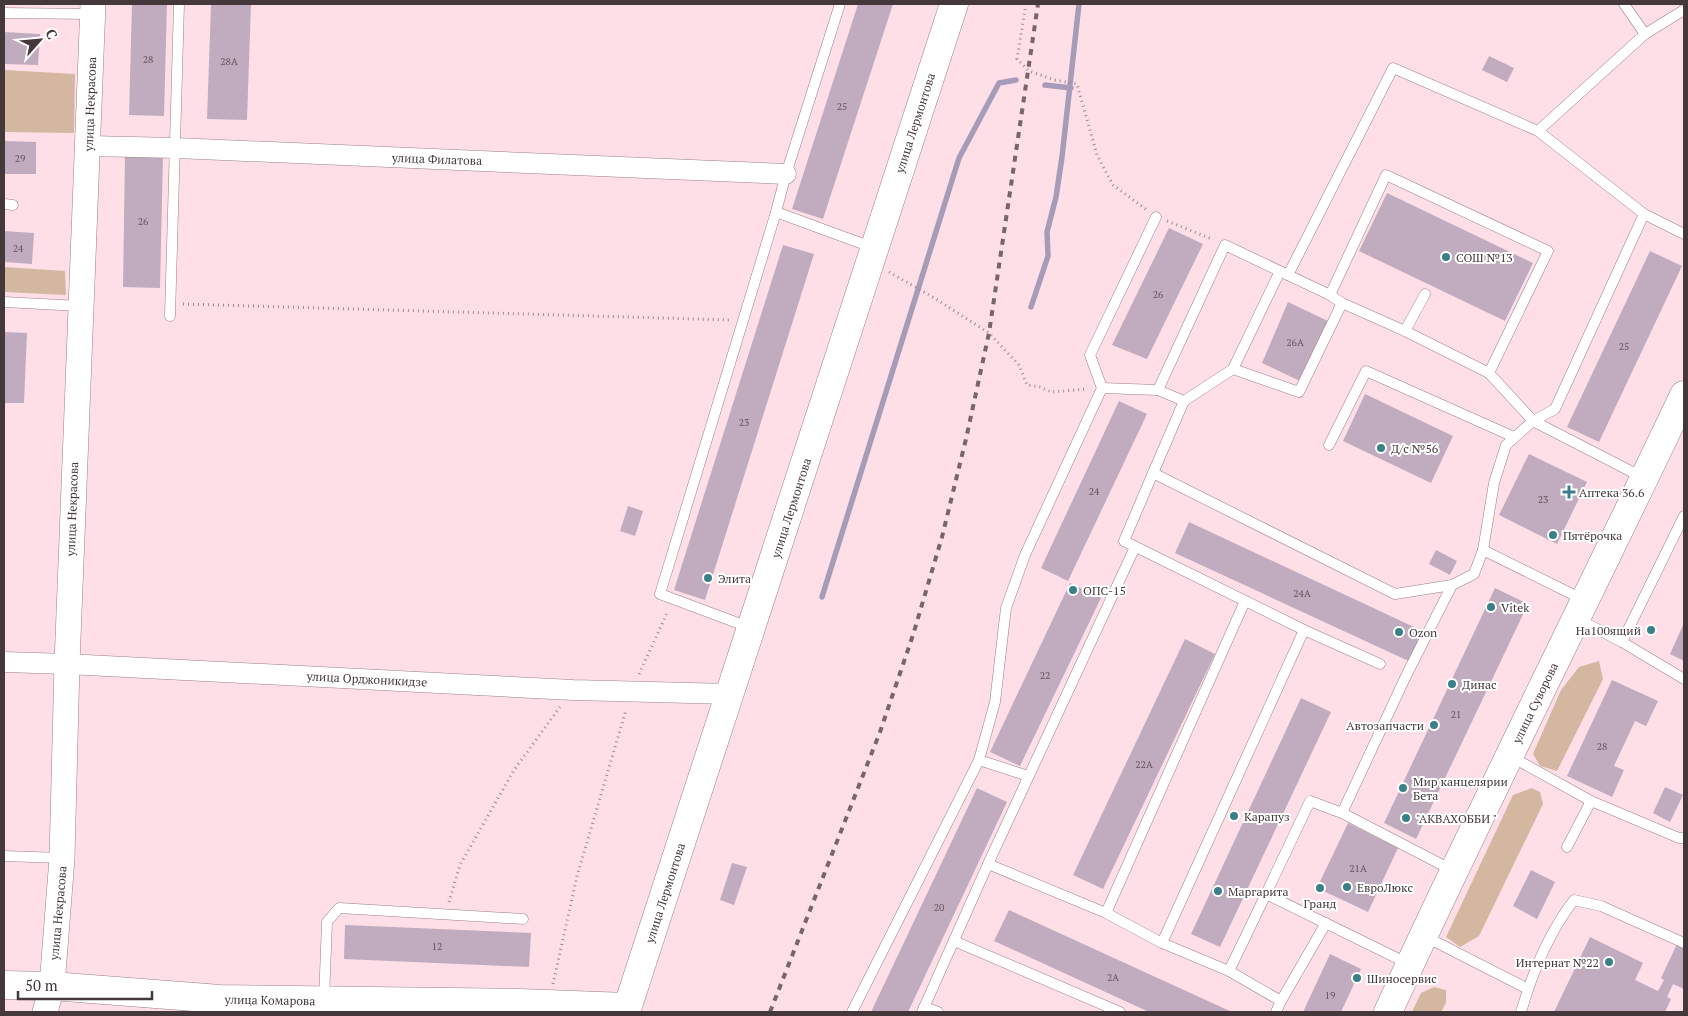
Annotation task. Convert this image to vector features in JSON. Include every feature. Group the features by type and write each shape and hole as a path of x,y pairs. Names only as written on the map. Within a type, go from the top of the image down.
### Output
{"main road":[{"name":"улица Лермонтова","path":"627,1010 954,4"},
{"name":"улица Суворова","path":"1388,1012 1509,755 1684,395"},
{"name":"улица Комарова","path":"4,985 52,986 220,1006 324,1001 423,1007 519,1008 548,1004 627,1010"}],"street":[{"name":"улица Некрасова","path":"45,1012 52,986 62,858 80,306 89,146 93,9"},
{"name":"улица Филатова","path":"89,146 786,174"},
{"name":"улица Орджоникидзе","path":"4,662 573,690 730,694"}],"lane":[{"path":"170,316 179,4"},
{"path":"752,628 660,594 786,174 840,4"},
{"path":"1624,4 1645,34"},
{"path":"4,13 93,9"},
{"path":"1538,131 1645,34 1684,10"},
{"path":"1380,664 1304,630 1124,540 1184,402 1233,369 1393,68 1538,131 1644,214 1684,234"},
{"path":"1330,295 1386,175 1548,250 1489,373"},
{"path":"776,212 874,248"},
{"path":"1154,473 1395,594 1452,585 1474,574 1483,550 1494,482 1506,445 1533,421 1555,409 1644,214"},
{"path":"852,1012 979,760 995,702 1006,608 1025,555 1102,388 1090,355 1156,217"},
{"path":"1158,390 1225,245 1489,373 1533,421 1645,478"},
{"path":"1405,331 1425,294"},
{"path":"4,302 80,306"},
{"path":"1233,369 1299,392 1342,303"},
{"path":"1329,445 1366,371 1514,436"},
{"path":"1102,388 1158,390 1184,402"},
{"path":"1622,642 1684,516"},
{"path":"938,1012 923,1010 1028,776 1135,547"},
{"path":"1483,550 1581,610 1622,642 1684,679"},
{"path":"1342,813 1406,676 1452,585"},
{"path":"1106,913 1245,601"},
{"path":"1162,943 1304,630"},
{"path":"1509,755 1591,801 1679,838 1684,838"},
{"path":"979,760 1028,776"},
{"path":"1229,971 1310,801 1342,813 1455,871"},
{"path":"1567,847 1591,801"},
{"path":"4,856 62,858"},
{"path":"988,864 1106,913 1162,943 1229,971 1281,1001"},
{"path":"1266,894 1410,965"},
{"path":"1521,1012 1528,988 1562,917 1574,900 1602,906 1684,943"},
{"path":"324,1001 327,922 339,908 523,919"},
{"path":"1276,1012 1326,923"},
{"path":"1423,936 1528,988"},
{"path":"954,941 1120,1012"}],"path":[{"path":"1026,4 1017,60 1029,71 1055,80 1077,84 1097,155 1113,184 1156,217 1225,245"},
{"path":"901,278 989,334 1019,365 1027,385 1051,392 1102,388"},
{"path":"170,304 743,320"},
{"path":"548,1004 577,876 631,692 673,599"},
{"path":"445,914 460,865 514,770 573,690"}],"shaded area":[{"path":"4,70 75,74 74,133 4,132"},
{"path":"4,267 65,271 66,295 4,292"},
{"path":"1599,661 1603,679 1557,771 1540,766 1533,754 1561,690 1579,667"},
{"path":"1532,788 1540,792 1543,804 1479,936 1460,947 1446,937 1513,795"},
{"path":"1434,987 1446,990 1446,1003 1441,1012 1412,1012 1421,993"}],"building":[{"path":"132,4 167,4 164,116 129,115"},
{"path":"211,4 251,4 247,120 207,119"},
{"path":"858,4 893,4 823,219 792,209"},
{"path":"4,32 40,34 38,65 4,64"},
{"path":"1489,56 1514,68 1507,82 1482,70"},
{"path":"4,141 36,142 36,174 4,174"},
{"path":"125,154 163,155 160,288 123,287"},
{"name":"СОШ №13","path":"1387,193 1533,263 1505,321 1359,251"},
{"path":"1169,228 1203,244 1147,359 1112,345"},
{"path":"4,231 34,233 32,264 4,262"},
{"path":"783,245 814,254 705,600 674,590"},
{"path":"1650,251 1682,266 1599,442 1567,427"},
{"path":"1288,302 1328,321 1300,381 1262,363"},
{"path":"4,332 27,333 24,403 4,403"},
{"path":"1365,394 1453,436 1431,483 1343,441"},
{"path":"1119,401 1147,414 1068,581 1041,568"},
{"path":"1529,454 1587,482 1557,544 1499,515"},
{"path":"628,506 643,511 635,536 620,531"},
{"path":"1189,522 1429,634 1415,664 1175,553"},
{"path":"1436,550 1457,561 1450,575 1429,564"},
{"path":"1070,583 1101,598 1020,766 990,752"},
{"path":"1495,588 1528,604 1416,839 1384,823"},
{"path":"1684,623 1684,661 1670,654"},
{"path":"1185,639 1215,654 1103,889 1073,875"},
{"path":"1612,680 1658,701 1646,726 1635,721 1614,766 1624,770 1612,797 1567,776"},
{"path":"1301,698 1331,712 1220,947 1191,934"},
{"path":"1665,787 1683,795 1670,822 1653,813"},
{"path":"977,788 1007,802 908,1012 871,1012"},
{"path":"1348,823 1398,848 1368,912 1317,888"},
{"path":"732,863 747,867 734,905 720,900"},
{"path":"1531,870 1555,882 1537,919 1513,906"},
{"path":"1009,910 1232,1012 1149,1012 994,941"},
{"path":"345,925 531,933 529,967 344,959"},
{"path":"1590,937 1643,963 1635,980 1658,991 1664,980 1661,978 1678,942 1684,945 1684,989 1673,984 1667,997 1671,999 1665,1012 1554,1012"},
{"path":"1330,954 1361,969 1341,1012 1303,1012"}],"waterway":[{"path":"1031,307 1048,256 1047,232 1056,197 1062,157 1079,4"},
{"path":"822,597 959,158 999,83 1016,80"},
{"path":"1045,85 1071,88"}],"railway":[{"path":"770,1012 880,732 913,635 942,537 989,333 1038,4"}],"place":[{"name":"СОШ №13","path":"1446,257"},
{"name":"Д/с №56","path":"1381,448"},
{"name":"Аптека 36.6","path":"1569,492"},
{"name":"Пятёрочка","path":"1553,535"},
{"name":"Элита","path":"708,578"},
{"name":"ОПС-15","path":"1073,590"},
{"name":"Vitek","path":"1491,607"},
{"name":"На100ящий","path":"1651,630"},
{"name":"Ozon","path":"1399,632"},
{"name":"Динас","path":"1452,684"},
{"name":"Автозапчасти","path":"1434,725"},
{"name":"Мир канцелярии Бета","path":"1403,788"},
{"name":"Карапуз","path":"1234,816"},
{"name":"\"АКВАХОББИ \"","path":"1406,818"},
{"name":"ЕвроЛюкс","path":"1347,887"},
{"name":"Гранд","path":"1320,888"},
{"name":"Маргарита","path":"1218,891"},
{"name":"Интернат №22","path":"1609,962"},
{"name":"Шиносервис","path":"1357,978"}]}
